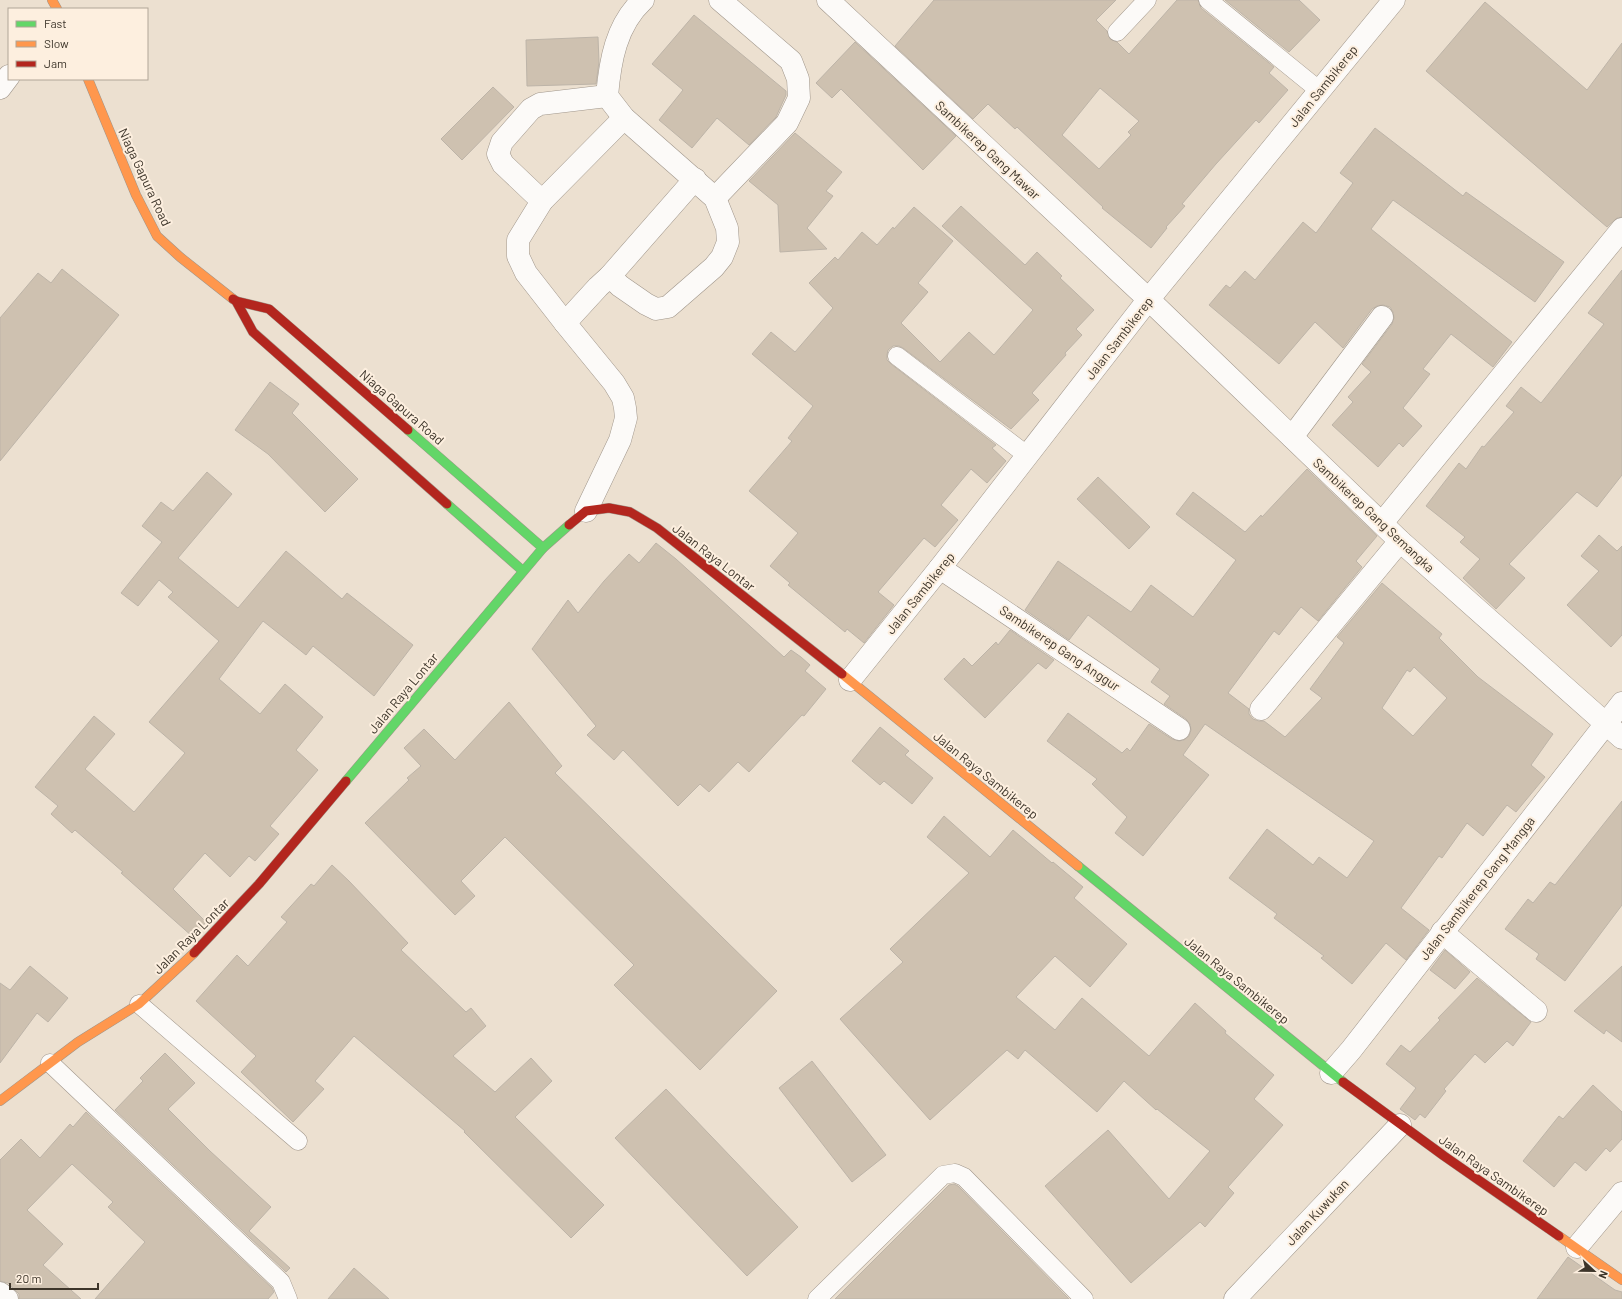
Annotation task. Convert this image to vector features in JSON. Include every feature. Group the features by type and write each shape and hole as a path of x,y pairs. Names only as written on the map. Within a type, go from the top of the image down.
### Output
{"street":[{"path":"610,276 620,286 646,304 656,309 668,307 722,257 728,242 727,228 715,198 624,118 607,96 609,72 616,42 625,22 643,0"},
{"path":"715,198 787,122 798,98 798,79 791,61 720,0"},
{"name":"Sambikerep Gang Mawar","path":"828,0 1148,300"},
{"name":"Jalan Sambikerep","path":"850,680 1028,456 1148,300 1394,0"},
{"path":"0,88 8,77"},
{"name":"Niaga Gapura Road","path":"88,80 136,195 157,236 180,258 236,301 253,332 523,571"},
{"path":"542,201 503,164 498,154 502,142 531,109 540,104 607,96"},
{"path":"586,511 620,440 626,418 623,398 614,383 526,273 518,256 518,240 542,201 624,118"},
{"path":"565,323 610,276 695,179"},
{"path":"1382,523 1622,229"},
{"name":"Sambikerep Gang Semangka","path":"1148,300 1400,541 1622,738"},
{"name":"Niaga Gapura Road","path":"236,301 269,309 543,548"},
{"path":"1292,437 1382,317"},
{"name":"Jalan Raya Lontar","path":"3,1094 50,1063 78,1042 139,1004 189,960 259,884 543,548 586,511 609,508 630,512 657,528 850,680"},
{"path":"1261,710 1400,541"},
{"name":"Sambikerep Gang Anggur","path":"940,568 1179,729"},
{"name":"Jalan Raya Sambikerep","path":"850,680 1332,1073 1400,1125 1483,1184 1577,1247 1622,1280"},
{"name":"Jalan Sambikerep Gang Mangga","path":"1332,1073 1622,703"},
{"path":"1442,932 1536,1011"},
{"name":"Jalan Kuwukan","path":"1235,1299 1400,1125"},
{"path":"1577,1247 1622,1193"},
{"path":"0,1293 7,1299"}],"lane":[{"path":"1117,32 1147,0"},
{"path":"1208,0 1320,91"},
{"path":"897,356 1028,456"},
{"path":"139,1004 298,1141"},
{"path":"50,1063 281,1282 288,1299"},
{"path":"817,1299 943,1175 955,1173 964,1177 1084,1299"}],"building":[{"path":"934,0 1116,0 1096,20 1107,31 1110,39 1117,42 1129,54 1177,0 1198,0 1201,8 1274,67 1269,73 1288,90 1259,123 1256,120 1216,164 1182,204 1185,206 1166,227 1167,228 1151,248 1102,208 1103,207 1017,127 1015,129 988,104 973,119 895,46","holes":["1100,88 1139,121 1128,132 1131,135 1099,169 1062,135"]},
{"path":"1225,0 1299,0 1320,20 1289,52"},
{"path":"1485,2 1587,90 1622,43 1622,217 1617,218 1607,227 1426,71"},
{"path":"694,15 786,91 786,95 776,117 749,145 717,118 692,148 659,120 683,90 652,64"},
{"path":"598,37 599,62 596,84 527,86 526,40"},
{"path":"855,42 956,136 923,170 841,89 832,98 816,83"},
{"path":"493,87 514,107 462,160 441,139"},
{"path":"1375,128 1463,196 1466,192 1564,262 1535,302 1393,200 1371,229 1512,342 1493,367 1451,334 1423,369 1430,374 1403,408 1422,426 1403,447 1399,443 1378,467 1332,425 1353,402 1348,397 1371,372 1362,364 1392,324 1394,318 1390,307 1383,305 1372,309 1343,348 1315,322 1279,364 1209,305 1226,285 1230,288 1245,271 1255,280 1303,222 1316,233 1353,183 1340,173"},
{"path":"795,133 842,172 826,191 833,196 807,228 827,249 780,252 778,205 749,181"},
{"path":"961,206 1025,265 1037,252 1062,276 1060,278 1094,310 1076,329 1082,335 1032,393 1039,400 1011,429 903,348 893,346 888,350 887,360 891,364 996,445 992,448 1006,461 987,483 971,469 941,505 958,520 935,547 924,538 878,592 894,605 864,643 847,629 845,632 788,585 790,583 770,566 798,533 749,491 792,441 788,438 813,406 752,354 771,332 795,352 833,308 809,283 835,257 838,260 862,232 877,245 914,207 953,241 918,283 928,292 901,323 940,362 969,332 994,355 1033,310 942,226"},
{"path":"62,269 119,315 0,461 0,318 38,273 51,283"},
{"path":"1622,270 1622,475 1597,507 1577,492 1509,564 1525,578 1496,609 1463,578 1480,559 1460,542 1465,537 1426,506 1459,463 1466,469 1482,446 1484,447 1514,412 1506,406 1521,387 1541,403 1604,324 1588,313"},
{"path":"270,382 299,404 292,413 358,479 325,512 268,454 235,430"},
{"path":"1307,469 1377,536 1356,561 1362,567 1318,621 1301,607 1279,635 1274,631 1228,693 1249,709 1249,714 1253,719 1264,721 1285,737 1322,698 1310,689 1344,643 1337,637 1382,583 1442,634 1439,638 1478,677 1553,734 1531,765 1545,777 1516,812 1507,805 1483,836 1467,823 1442,858 1439,856 1401,908 1429,930 1406,960 1386,943 1352,984 1321,958 1324,956 1274,918 1277,914 1229,878 1267,829 1313,865 1319,857 1347,878 1374,841 1205,724 1183,755 1209,775 1143,856 1115,833 1127,817 1092,784 1097,779 1047,741 1068,713 1122,753 1127,748 1130,751 1149,724 1172,739 1179,741 1184,740 1189,736 1191,730 1190,724 1186,719 1164,704 1170,696 1151,682 1160,669 1088,615 1069,640 1025,610 1058,561 1131,612 1151,585 1193,617 1236,560 1176,514 1193,492 1245,532 1261,515 1262,517","holes":["1414,667 1447,698 1413,736 1382,708 1407,670 1410,672"]},
{"path":"207,472 232,494 178,558 238,608 286,551 342,599 347,593 413,645 374,696 313,646 306,655 263,621 219,679 260,714 285,684 323,717 296,750 318,770 270,826 279,834 255,861 249,856 230,877 205,853 173,889 206,922 193,937 75,830 72,833 51,814 58,806 35,787 94,716 115,734 85,769 134,812 185,753 149,722 219,641 168,597 173,592 159,580 138,606 121,593 162,542 142,526 161,502 173,511"},
{"path":"1098,477 1150,527 1129,549 1077,499"},
{"path":"1599,535 1617,551 1622,546 1622,635 1611,647 1567,605 1599,571 1581,556"},
{"path":"656,543 676,559 784,657 791,650 801,657 810,665 805,671 826,689 804,716 802,715 749,772 738,762 709,792 700,784 678,806 623,750 614,760 587,735 596,726 532,649 568,600 578,613 604,581 629,554 639,563"},
{"path":"1010,630 1054,660 1046,669 1038,663 985,718 944,679 964,658 972,666 996,642 998,645"},
{"path":"509,702 562,766 555,773 777,991 700,1070 614,985 634,965 505,837 461,881 475,896 455,915 365,823 409,780 407,778 421,766 404,748 424,729 455,760"},
{"path":"880,727 909,751 905,755 933,778 912,804 884,781 880,785 852,761"},
{"path":"1622,801 1622,905 1565,981 1536,959 1539,954 1505,929 1528,899 1533,903 1550,882 1555,885"},
{"path":"944,816 990,857 1013,830 1083,887 1074,898 1127,944 1090,987 1055,956 1016,997 1055,1030 1082,998 1149,1056 1195,1003 1226,1031 1225,1033 1274,1075 1254,1099 1283,1125 1228,1187 1234,1193 1205,1227 1200,1222 1131,1283 1045,1186 1108,1130 1169,1199 1210,1151 1157,1109 1156,1110 1124,1081 1097,1112 1025,1050 1018,1059 1007,1050 930,1120 840,1019 903,962 890,949 969,873 927,837"},
{"path":"332,865 408,943 401,950 466,1012 471,1008 486,1026 453,1056 495,1092 531,1058 552,1081 515,1117 604,1205 571,1238 464,1132 465,1131 354,1036 315,1081 324,1089 293,1122 241,1072 256,1056 196,1001 237,955 248,966 287,922 281,917 311,884 314,886"},
{"path":"1445,950 1470,972 1455,989 1430,970"},
{"path":"30,966 68,998 48,1022 37,1013 0,1063 0,983 10,990"},
{"path":"1622,966 1622,1042 1606,1030 1604,1034 1574,1011"},
{"path":"1477,978 1531,1022 1513,1046 1507,1041 1485,1063 1475,1054 1444,1089 1446,1091 1425,1118 1420,1114 1415,1120 1400,1109 1416,1088 1386,1064 1401,1045 1410,1052 1440,1020 1438,1018"},
{"path":"165,1053 195,1083 168,1109 210,1151 271,1207 249,1231 290,1268 286,1272 115,1110 143,1081 140,1078"},
{"path":"812,1061 886,1155 852,1182 779,1088"},
{"path":"1593,1085 1622,1112 1622,1139 1610,1152 1606,1148 1586,1171 1575,1162 1554,1187 1523,1161 1559,1116 1563,1119"},
{"path":"666,1089 798,1227 747,1276 615,1138"},
{"path":"86,1112 272,1288 274,1292 268,1299 95,1299 145,1242 108,1207 113,1202 72,1164 27,1210 63,1244 43,1265 81,1299 19,1299 19,1294 8,1283 0,1281 0,1160 21,1139 40,1158 70,1124 73,1127"},
{"path":"954,1184 958,1186 1069,1299 835,1299 949,1185"},
{"path":"1568,1257 1615,1290 1622,1292 1622,1299 1537,1299"},
{"path":"354,1268 389,1299 328,1299"}],"traffic: fast":[{"path":"408,430 543,548"},
{"path":"447,504 523,571"},
{"path":"346,781 543,548 569,525"},
{"path":"1078,866 1343,1082"}],"traffic: slow":[{"path":"52,0 56,8"},
{"path":"88,80 136,195 157,236 180,257 233,299"},
{"path":"842,674 1078,866"},
{"path":"0,1101 78,1042 139,1004 194,953"},
{"path":"1559,1236 1622,1280"}],"traffic: jam":[{"path":"233,299 236,301 253,332 447,504"},
{"path":"236,301 269,309 408,430"},
{"path":"569,525 586,511 609,508 630,512 657,528 842,674"},
{"path":"194,953 259,884 346,781"},
{"path":"1343,1082 1444,1156 1559,1236"}]}
